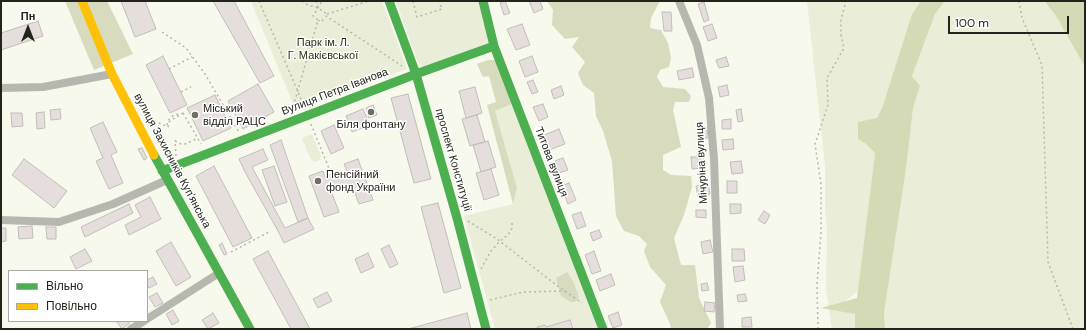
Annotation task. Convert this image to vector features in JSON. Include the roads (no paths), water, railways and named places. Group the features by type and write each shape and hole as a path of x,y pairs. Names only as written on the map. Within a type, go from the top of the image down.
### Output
{"street":[{"name":"вулиця Захисників Куп'янська","path":"82,1 112,74 164,175 250,329"},
{"name":"проспект Конституції","path":"388,1 416,74 457,218 486,329"},
{"name":"Титова вулиця","path":"483,1 494,46 603,329"},
{"name":"Мічуріна вулиця","path":"679,1 697,45 709,98 714,159 720,329"},
{"name":"Вулиця Петра Іванова","path":"164,175 176,166 416,74 494,46"},
{"path":"1,88 43,87 112,74"},
{"path":"1,220 59,222 113,204 164,175"},
{"path":"148,318 219,273"},
{"path":"131,329 142,322"}],"place":[{"name":"Біля фонтану","path":"371,112"},
{"name":"Міський відділ РАЦС","path":"195,115"},
{"name":"Пенсійний фонд України","path":"318,181"}],"park label":[{"name":"Парк ім. Л. Г. Макієвської","path":"323,49"}]}
